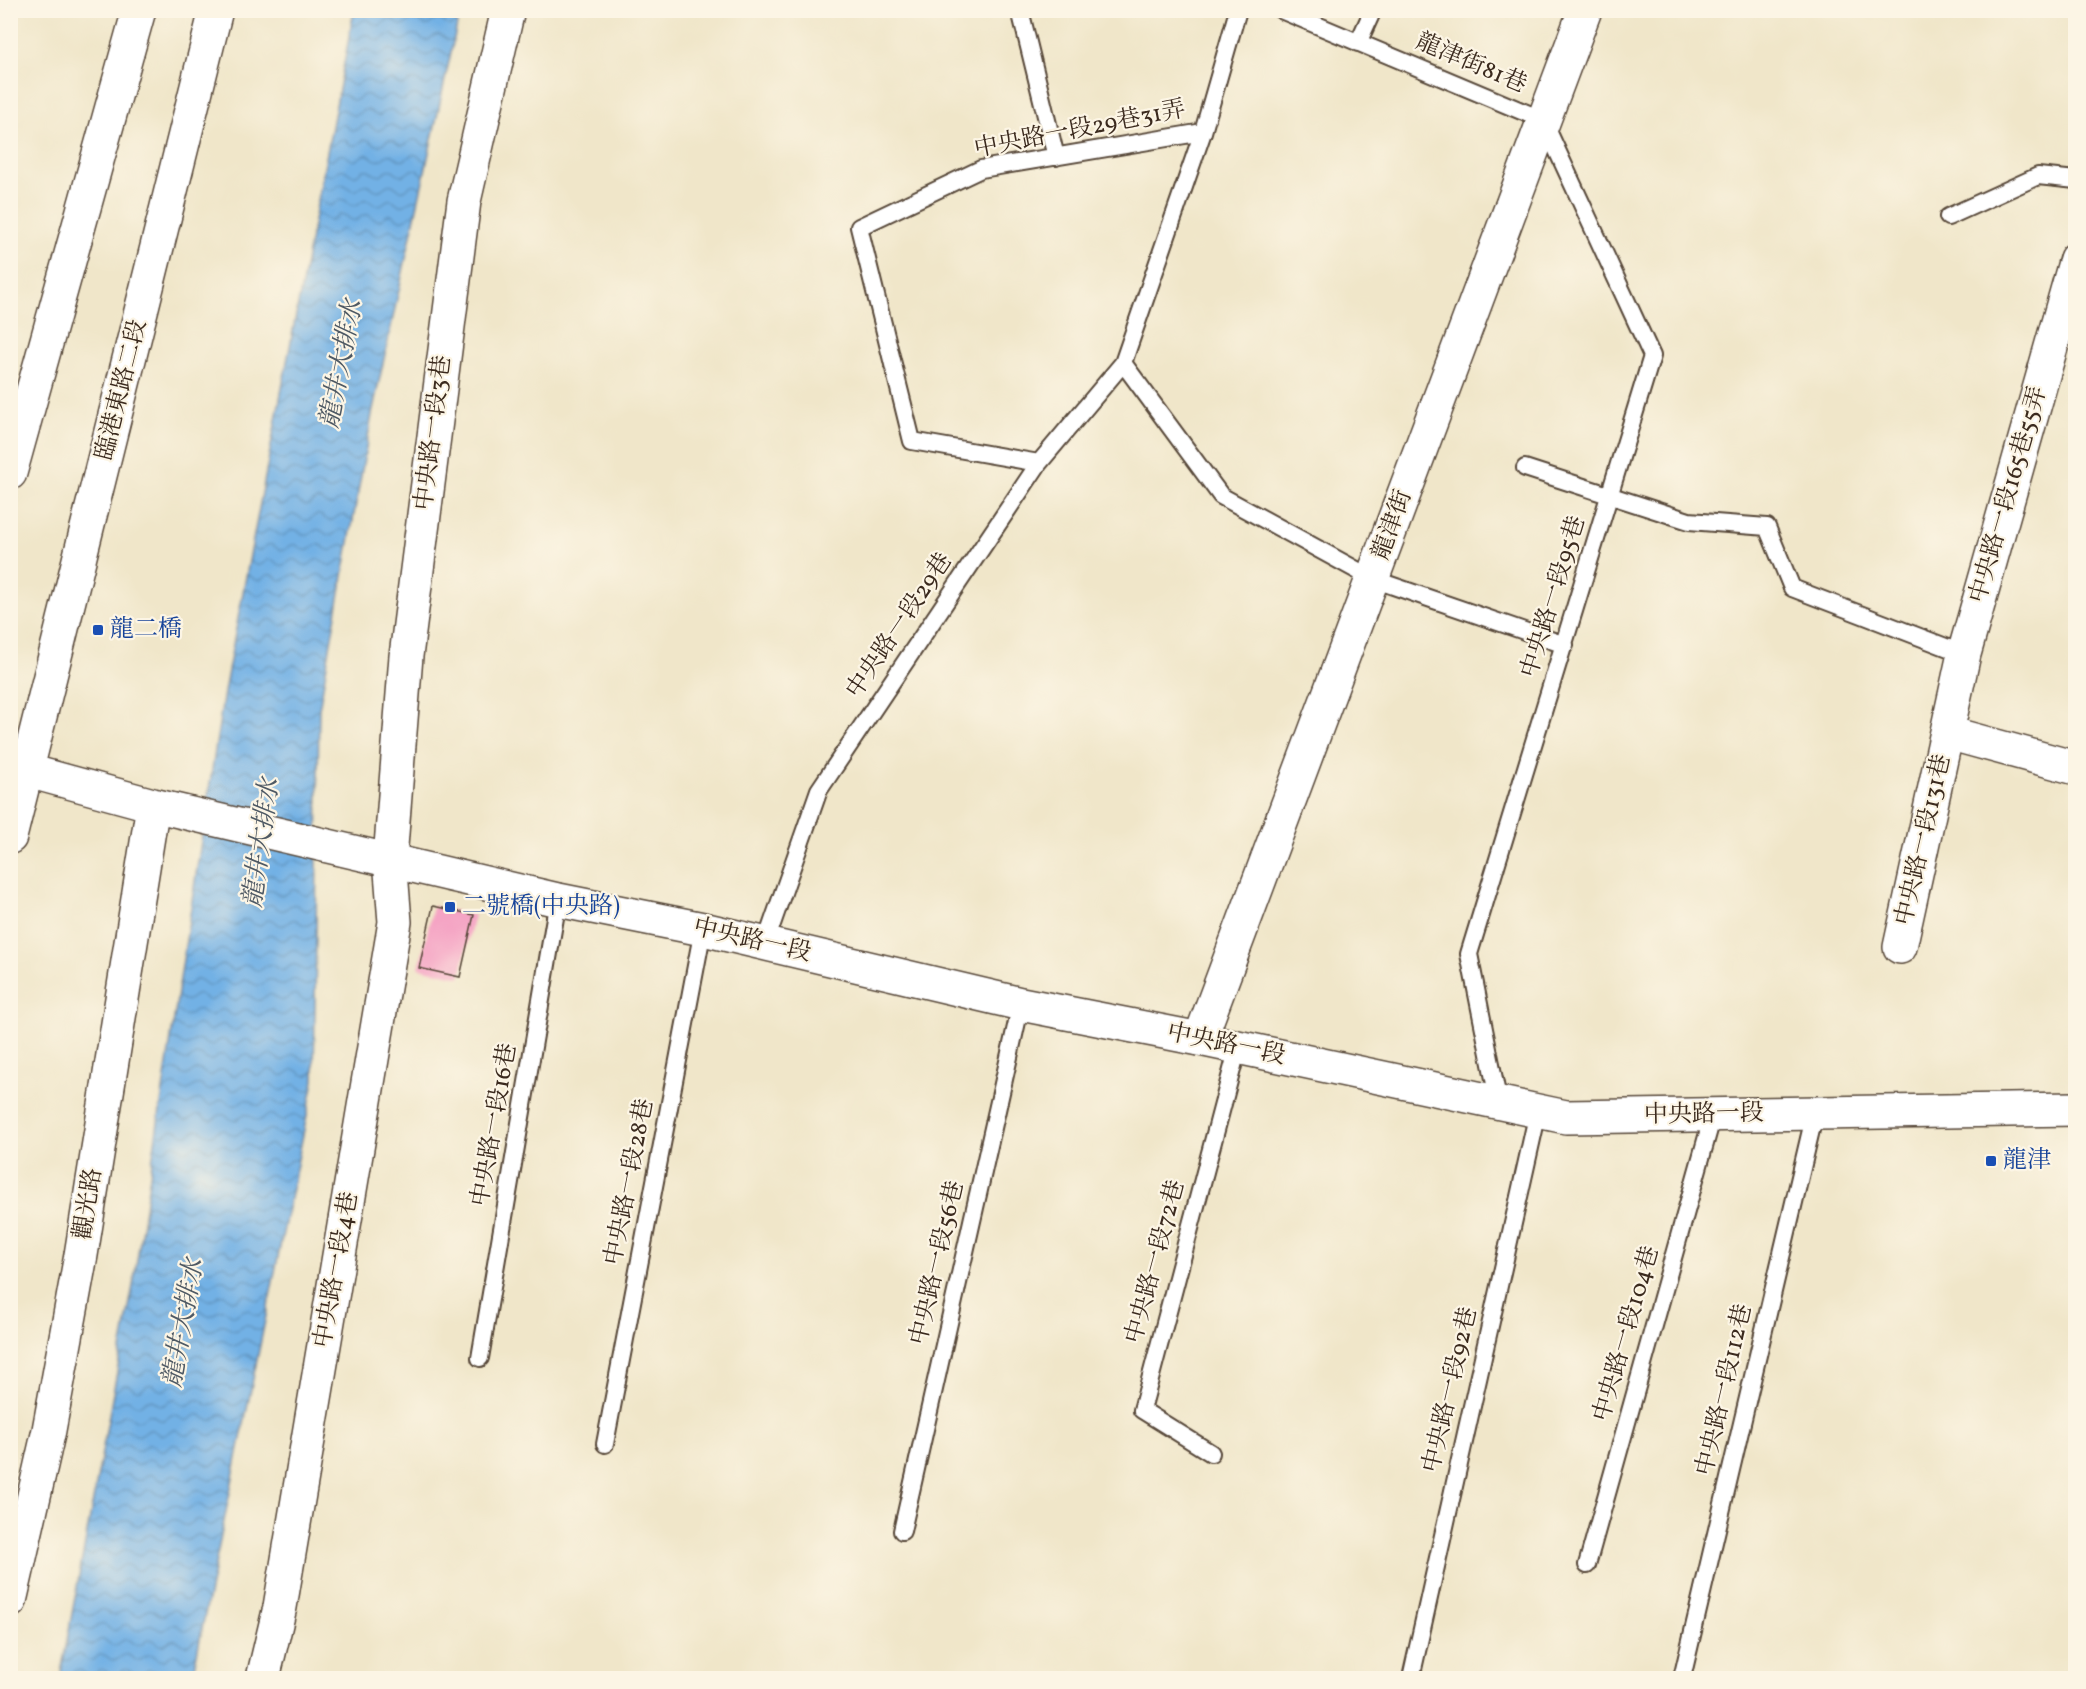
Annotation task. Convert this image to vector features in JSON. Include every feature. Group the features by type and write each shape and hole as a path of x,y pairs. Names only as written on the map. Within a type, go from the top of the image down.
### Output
{"street":[{"path":"10,473 139,10"},
{"name":"臨港東路二段","path":"10,837 19,768 216,10"},
{"name":"龍津街","path":"1200,1039 1585,10"},
{"name":"中央路一段3巷","path":"390,859 406,656 464,201 511,14"},
{"name":"中央路一段165巷55弄","path":"1948,733 1964,654 2076,259"},
{"path":"1948,733 2076,768"},
{"name":"中央路一段131巷","path":"1900,947 1948,733"},
{"path":"19,768 153,805"},
{"name":"中央路一段","path":"153,805 558,900 703,929 1021,1004 1200,1039 1566,1118 2076,1109"},
{"name":"觀光路","path":"10,1601 49,1430 79,1266 153,805"},
{"name":"中央路一段4巷","path":"263,1678 280,1606 395,922 390,859"}],"lane":[{"path":"1020,10 1056,157"},
{"path":"1238,10 1203,132 1124,363 1221,496 1373,579 1564,645"},
{"name":"龍津街81巷","path":"1281,10 1543,120"},
{"path":"1358,43 1373,10"},
{"name":"中央路一段95巷","path":"1500,1104 1469,954 1652,356 1543,120"},
{"name":"中央路一段29巷31弄","path":"1039,463 912,441 859,227 981,170 1203,132"},
{"path":"1948,218 2038,176 2076,180"},
{"name":"中央路一段29巷","path":"765,944 819,790 1039,463 1124,363"},
{"path":"1525,468 1689,521 1767,527 1792,588 1964,654"},
{"name":"中央路一段16巷","path":"480,1358 558,900"},
{"name":"中央路一段28巷","path":"605,1444 703,929"},
{"name":"中央路一段56巷","path":"902,1531 1021,1004"},
{"name":"中央路一段72巷","path":"1211,1453 1142,1410 1238,1047"},
{"name":"中央路一段92巷","path":"1411,1678 1538,1112"},
{"name":"中央路一段112巷","path":"1682,1678 1815,1113"},
{"name":"中央路一段104巷","path":"1587,1565 1713,1115"}],"water":[{"name":"龍井大排水","path":"354,11 460,11 373,409 319,709 314,1081 192,1678 60,1678 133,1286 224,692"}],"building":[{"path":"433,906 474,915 460,977 419,968"}],"place":[{"name":"龍二橋","path":"98,630"},
{"name":"二號橋(中央路)","path":"450,907"},
{"name":"龍津","path":"1991,1161"}]}
